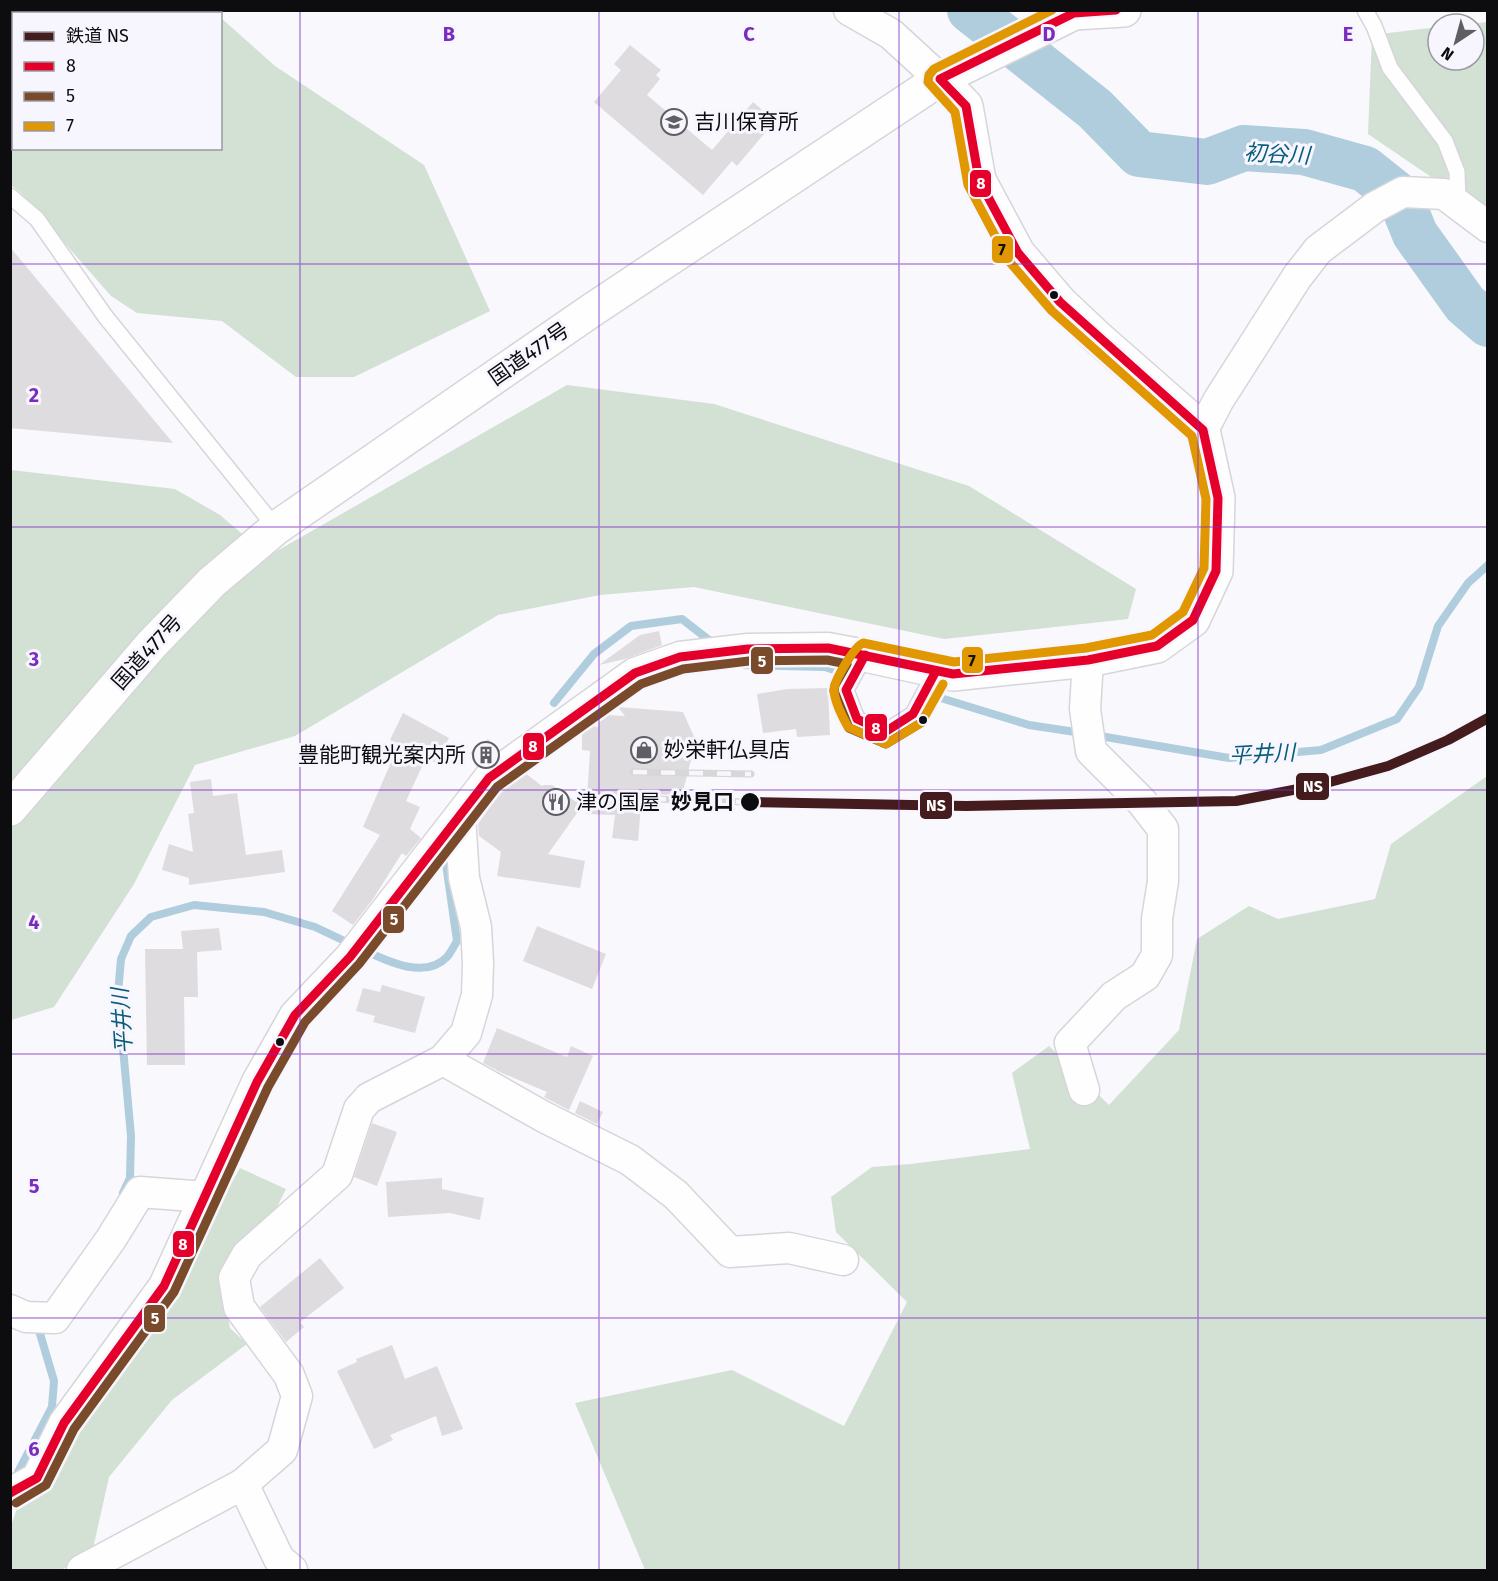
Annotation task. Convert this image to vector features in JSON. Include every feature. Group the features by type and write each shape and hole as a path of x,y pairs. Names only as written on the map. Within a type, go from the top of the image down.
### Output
{"main road":[{"name":"国道477号","path":"10,809 152,644 212,582 276,528 592,310 939,79 1074,13 1124,10"},
{"path":"865,655 953,674 1088,660 1156,646 1193,620 1216,571 1218,498 1203,430 1059,302 1018,254 980,180 966,106 939,79"}],"street":[{"path":"849,10 891,34 939,79"},
{"path":"1203,430 1218,401 1304,268 1318,250 1375,207 1402,192 1444,194 1488,227"},
{"path":"10,1493 37,1478 64,1423 164,1286 257,1082 295,1015 350,957 489,778 635,673 681,657 748,649 828,648 865,655"},
{"path":"1084,1090 1070,1042 1114,996 1145,976 1157,955 1157,919 1163,881 1163,829 1142,802 1091,751 1085,710 1088,660"},
{"path":"82,1570 243,1484 282,1450 297,1396 289,1375 239,1307 234,1278 248,1255 337,1175 359,1109 369,1098 443,1060 466,1033 477,995 478,963 476,927 464,878 460,816"},
{"path":"443,1060 544,1118 630,1160 676,1196 730,1252 789,1248 843,1260"},
{"path":"31,1315 111,1239 140,1192 206,1197"},
{"path":"243,1484 279,1559 292,1570"}],"lane":[{"path":"1365,10 1374,26 1390,68 1445,141 1456,172 1458,205"},
{"path":"10,196 37,219 105,316 276,528"},
{"path":"865,655 846,690 857,719 885,732 913,714 936,670"}],"green space":[{"path":"11,11 212,11 214,12 12,12 12,150 222,150 222,19 275,66 424,165 490,311 354,377 296,377 222,321 137,313 111,296 20,192 11,185"},
{"path":"1486,22 1487,215 1368,134 1372,35 1426,28 1426,72 1486,72"},
{"path":"567,385 714,404 969,486 1136,589 1128,619 944,639 694,587 600,595 498,615 295,736 195,765 134,884 54,1007 11,1020 11,470 175,489 220,515 268,556"},
{"path":"1487,776 1487,1570 645,1570 575,1403 732,1370 844,1426 907,1302 836,1232 831,1197 872,1167 1030,1149 1012,1073 1049,1046 1109,1105 1179,1030 1197,939 1249,906 1278,919 1375,899 1391,844"},
{"path":"240,1168 286,1189 266,1229 220,1271 230,1328 247,1344 172,1400 109,1477 92,1553 61,1570 11,1570 11,1526 21,1497 40,1486 113,1380 162,1305"}],"building":[{"path":"630,45 661,70 656,75 660,79 647,95 712,150 753,102 775,121 737,166 732,161 703,195 594,102 621,70 614,64"},
{"path":"10,247 173,443 10,428"},
{"path":"659,631 662,645 625,659 599,665 640,635"},
{"path":"828,688 830,735 797,737 796,729 763,733 757,694 787,689"},
{"path":"618,707 683,712 696,741 682,795 642,794 638,841 612,838 615,815 586,814 590,751 582,750 582,732 590,726 598,727 599,720 607,715 625,716"},
{"path":"403,713 449,738 436,763 426,758 406,801 420,807 410,829 421,838 406,856 402,853 373,899 353,925 332,911 380,835 363,827 399,744 390,740"},
{"name":"豊能町観光案内所","path":"488,739 497,751 479,764 470,753"},
{"path":"525,773 542,786 552,785 582,806 548,854 585,861 580,888 497,876 501,852 479,836 478,824 501,791"},
{"path":"211,779 213,796 237,793 246,855 282,850 285,872 189,885 189,878 162,870 169,844 193,852 188,814 194,813 190,782"},
{"path":"537,926 606,954 592,989 523,961"},
{"path":"219,928 222,950 197,952 198,997 184,997 185,1065 147,1065 145,949 183,949 181,931"},
{"path":"382,985 425,997 415,1033 373,1022 375,1016 356,1011 363,988 380,992"},
{"path":"497,1028 567,1057 571,1046 593,1056 569,1110 544,1097 547,1092 483,1063"},
{"path":"580,1101 603,1112 597,1124 575,1113"},
{"path":"372,1123 397,1132 377,1186 354,1177"},
{"path":"442,1178 442,1189 484,1198 480,1220 450,1213 388,1217 386,1182"},
{"path":"320,1258 344,1288 300,1322 304,1327 286,1342 260,1307"},
{"path":"392,1345 405,1379 437,1366 463,1429 442,1436 436,1416 390,1435 393,1440 374,1449 337,1371 357,1362 356,1359"}],"waterway":[{"name":"初谷川","path":"970,10 1095,109 1139,154 1207,162 1244,148 1304,152 1365,169 1400,197 1415,234 1465,304 1488,324"},
{"name":"平井川","path":"1094,735 1229,758 1321,750 1397,719 1419,687 1438,626 1468,583 1488,565"},
{"name":"平井川","path":"554,703 594,654 631,626 682,619 714,644"},
{"name":"平井川","path":"733,659 741,665 825,667 843,673"},
{"name":"平井川","path":"944,699 1029,725 1082,733"},
{"name":"平井川","path":"364,950 395,963 417,968 438,964 447,957 457,941 446,864"},
{"name":"平井川","path":"123,1193 130,1178 131,1136 118,993 121,959 131,936 151,917 194,905 264,912 315,927 353,945"},
{"name":"平井川","path":"16,1481 18,1472 52,1407 54,1381 38,1327 40,1324"}],"railway":[{"path":"633,772 751,774"},
{"path":"624,798 747,802"}],"rail line":[{"name":"NS","path":"747,802 966,806 1236,801 1319,785 1388,766 1448,740 1488,718"}],"transit line":[{"name":"7","path":"943,684 921,723 886,744 848,727 834,691 845,665 863,643 954,662 1086,648 1152,635 1183,612 1204,568 1206,499 1192,436 1052,311 1008,260 968,185 955,112 928,82 929,75 934,69 1052,10"},
{"name":"8","path":"10,1493 37,1478 64,1423 164,1286 257,1082 295,1015 350,957 489,778 635,673 680,657 748,649 828,648 953,674 1088,660 1157,646 1193,620 1216,571 1218,498 1203,430 1060,302 1018,253 979,180 966,106 940,79 1074,13 1116,10"},
{"name":"8","path":"865,655 846,690 857,719 885,732 913,714 936,671"},
{"name":"5","path":"16,1503 46,1485 74,1429 174,1292 268,1087 305,1022 359,964 497,787 641,684 683,669 749,661 827,660 847,664 834,691 849,728 886,744 919,724"}],"place":[{"name":"吉川保育所","path":"674,122"},
{"name":"妙栄軒仏具店","path":"644,750"},
{"name":"豊能町観光案内所","path":"486,755"},
{"name":"津の国屋","path":"556,802"},
{"name":"妙見口","path":"750,802"}]}
